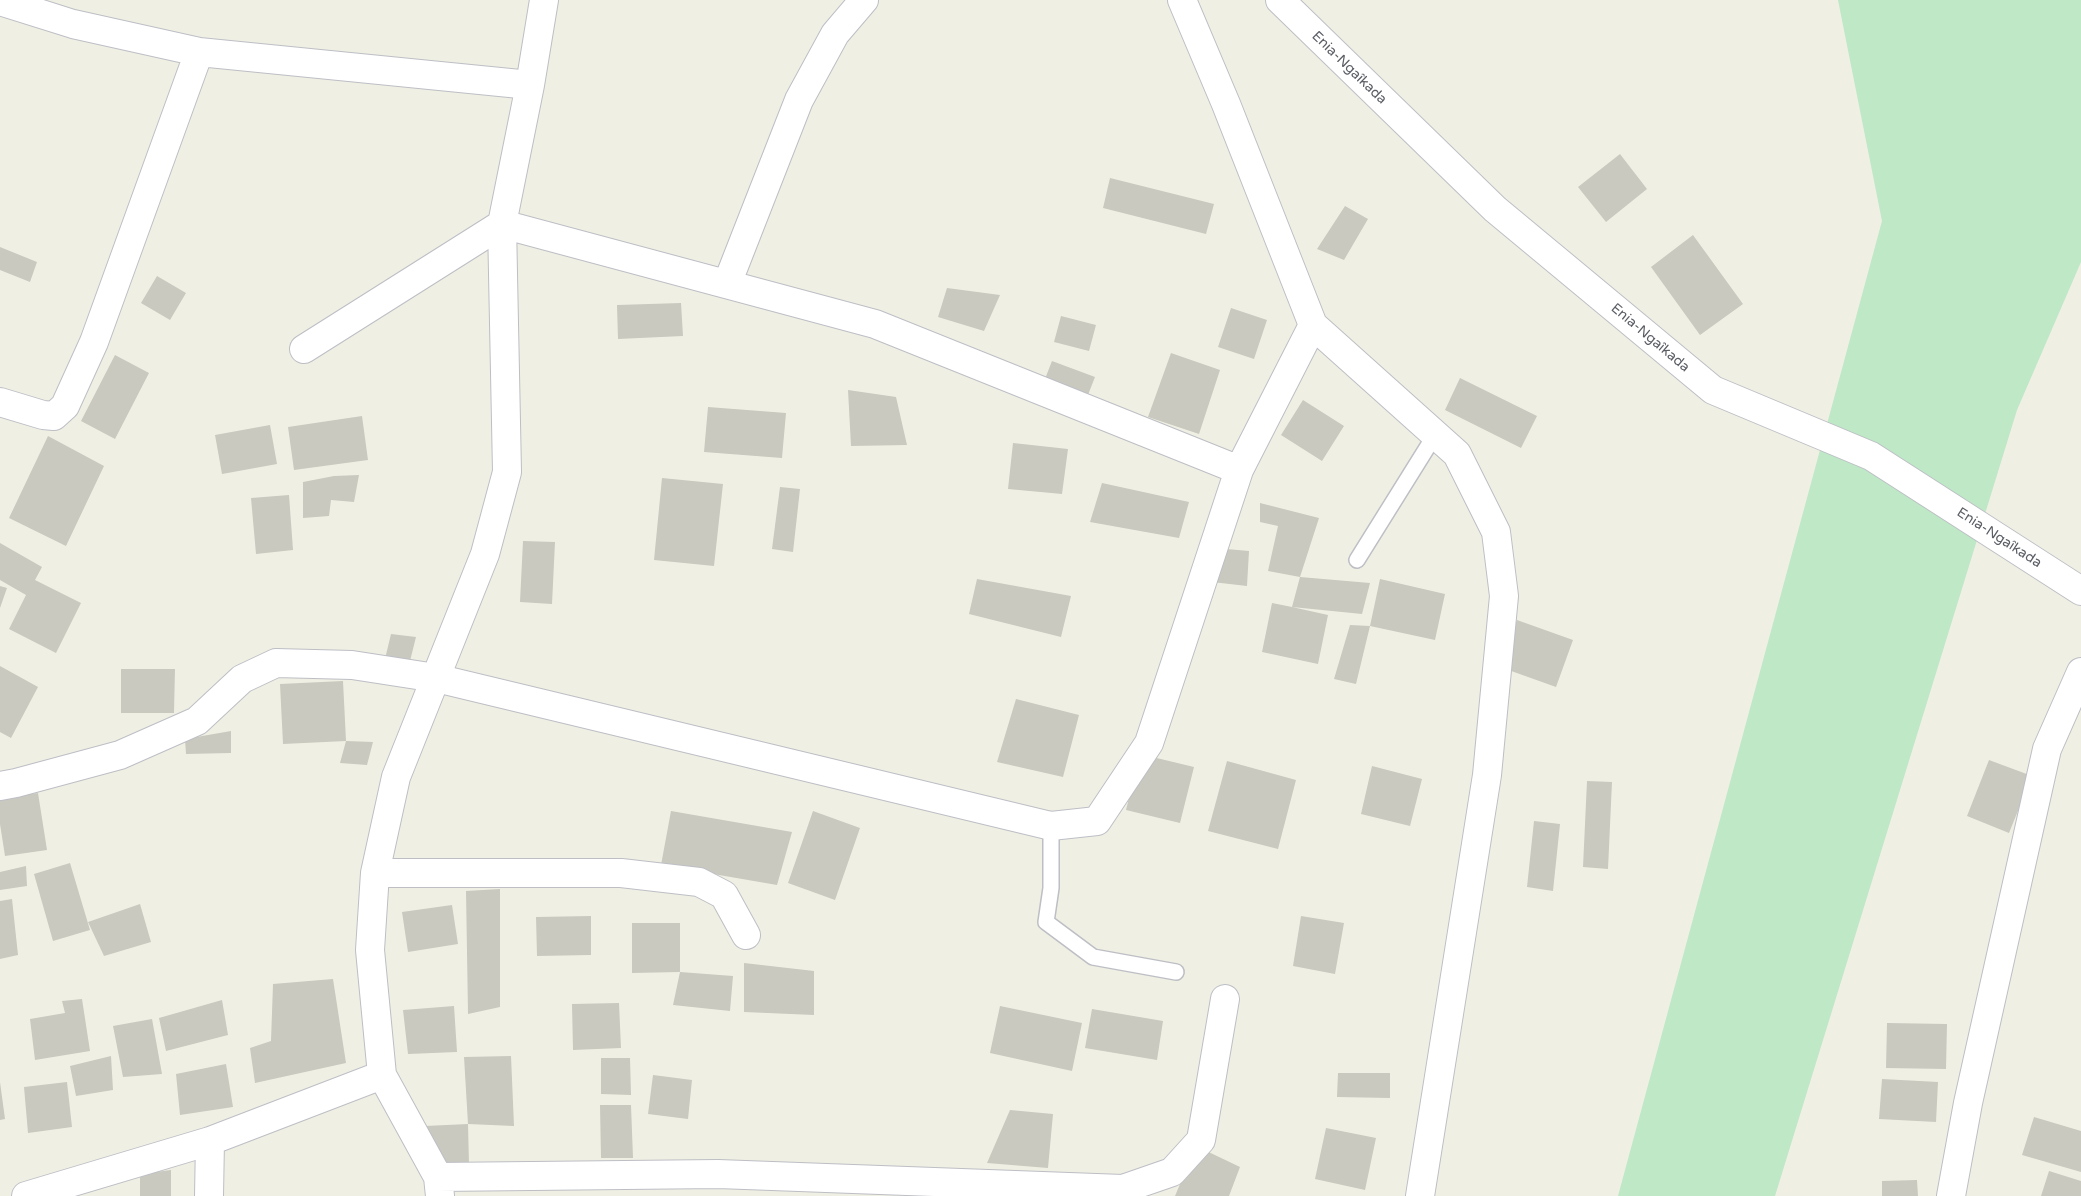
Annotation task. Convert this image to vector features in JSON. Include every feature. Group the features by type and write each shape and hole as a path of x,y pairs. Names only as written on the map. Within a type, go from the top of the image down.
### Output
{"street":[{"path":"544,0 530,85 502,224 506,472 485,554 396,777 375,873 370,950 382,1075 439,1186 718,1174 1123,1189 1172,1172 1200,1140 1225,999"},
{"path":"727,284 799,100 836,34 864,0"},
{"path":"1182,0 1226,104 1313,325 1457,454 1496,532 1504,596 1487,775 1420,1196"},
{"name":"Enia-Ngaîkada","path":"1280,0 1495,209 1713,390 1871,456 2081,591"},
{"path":"0,1 73,24 199,52 530,85"},
{"path":"0,402 43,415 54,416 65,406 94,342 199,52"},
{"path":"304,349 502,224 875,324 1239,470"},
{"path":"0,786 25,781 129,752 197,721 242,679 276,663 352,665 436,678 1051,826 1097,821 1149,743 1239,470 1313,325"},
{"path":"1951,1196 1968,1103 2047,749 2081,672"},
{"path":"375,873 621,873 699,882 724,895 746,935"},
{"path":"26,1196 210,1141 382,1075"},
{"path":"209,1196 210,1141"}],"lane":[{"path":"1357,560 1435,435"},
{"path":"1051,826 1051,888 1046,922 1092,957 1176,972"}],"green space":[{"path":"1838,0 2081,0 2081,262 2017,410 1775,1196 1618,1196 1882,221"}],"building":[{"path":"1620,154 1647,189 1606,222 1578,187"},
{"path":"1110,178 1214,204 1206,234 1103,208"},
{"path":"1345,206 1368,219 1344,260 1317,249"},
{"path":"1693,235 1743,304 1700,335 1651,267"},
{"path":"0,247 37,262 30,282 0,270"},
{"path":"157,276 186,293 170,320 141,303"},
{"path":"947,288 1000,295 984,331 938,317"},
{"path":"681,303 683,336 618,339 617,305"},
{"path":"1231,308 1267,320 1254,359 1218,347"},
{"path":"1061,316 1096,325 1089,351 1054,342"},
{"path":"1171,353 1220,370 1199,434 1148,417"},
{"path":"115,355 149,373 115,439 81,421"},
{"path":"1052,361 1095,377 1086,400 1043,384"},
{"path":"1460,378 1537,416 1521,448 1445,410"},
{"path":"848,390 896,397 907,445 851,446"},
{"path":"1303,400 1344,426 1322,461 1281,435"},
{"path":"708,407 786,413 782,458 704,452"},
{"path":"362,416 368,460 294,470 288,427"},
{"path":"270,425 277,464 222,474 215,435"},
{"path":"48,436 104,466 66,546 9,518"},
{"path":"1013,443 1068,449 1062,494 1008,489"},
{"path":"359,475 354,502 331,500 329,516 303,518 303,482 334,476"},
{"path":"662,478 723,484 714,566 654,560"},
{"path":"1102,483 1189,502 1179,538 1090,522"},
{"path":"780,487 800,489 793,552 772,549"},
{"path":"289,495 293,550 256,554 251,498"},
{"path":"1260,503 1319,518 1300,577 1268,571 1278,526 1260,522"},
{"path":"523,541 555,542 552,604 520,602"},
{"path":"0,543 42,567 35,580 81,603 56,653 9,629 26,595 0,580"},
{"path":"1215,548 1249,551 1247,586 1212,582"},
{"path":"1300,577 1370,583 1362,614 1292,607"},
{"path":"977,579 1071,596 1061,637 969,614"},
{"path":"1380,579 1445,594 1435,640 1370,626"},
{"path":"0,586 7,588 0,608"},
{"path":"1272,603 1328,615 1318,664 1262,652"},
{"path":"1517,620 1573,640 1556,687 1500,667"},
{"path":"1350,625 1370,626 1356,684 1334,679"},
{"path":"391,634 416,637 410,661 385,659"},
{"path":"0,666 38,687 11,738 0,732"},
{"path":"121,669 175,669 174,713 121,713"},
{"path":"343,681 346,741 283,744 280,684"},
{"path":"1016,699 1079,715 1063,777 997,762"},
{"path":"231,731 231,753 186,754 185,739"},
{"path":"346,741 373,742 367,765 340,763"},
{"path":"1140,754 1194,767 1180,823 1126,810"},
{"path":"1989,760 2032,776 2009,833 1967,816"},
{"path":"1227,761 1296,780 1278,849 1208,831"},
{"path":"1372,766 1422,779 1410,826 1361,814"},
{"path":"1587,781 1612,782 1608,869 1583,867"},
{"path":"38,793 47,850 5,856 0,824 0,798"},
{"path":"671,811 792,832 777,885 661,865"},
{"path":"813,811 860,828 835,900 788,883"},
{"path":"1534,821 1560,824 1553,891 1527,887"},
{"path":"70,863 90,930 53,941 34,874"},
{"path":"26,866 27,886 0,890 0,872"},
{"path":"500,889 500,1007 468,1014 466,891"},
{"path":"12,899 18,955 0,959 0,901"},
{"path":"140,904 151,942 104,956 88,922"},
{"path":"452,905 458,944 408,952 402,912"},
{"path":"591,916 591,955 537,956 536,917"},
{"path":"1301,916 1344,923 1335,974 1293,966"},
{"path":"632,923 680,923 680,972 632,973"},
{"path":"744,963 814,971 814,1015 744,1012"},
{"path":"680,972 733,976 730,1011 673,1005"},
{"path":"333,979 346,1063 255,1083 250,1048 271,1041 273,984"},
{"path":"82,999 90,1051 35,1060 30,1019 65,1013 62,1001"},
{"path":"222,1000 228,1035 166,1051 159,1018"},
{"path":"619,1003 621,1048 573,1050 572,1004"},
{"path":"454,1006 457,1052 408,1054 403,1010"},
{"path":"1000,1006 1082,1023 1072,1071 990,1053"},
{"path":"1092,1009 1163,1021 1157,1060 1085,1048"},
{"path":"152,1019 162,1074 123,1077 113,1026"},
{"path":"1887,1023 1947,1024 1946,1069 1886,1068"},
{"path":"111,1056 113,1090 76,1096 70,1066"},
{"path":"511,1056 514,1126 468,1124 464,1057"},
{"path":"601,1058 630,1058 631,1095 601,1094"},
{"path":"226,1064 233,1107 180,1115 176,1074"},
{"path":"1338,1073 1390,1073 1390,1098 1337,1097"},
{"path":"653,1075 692,1080 688,1119 648,1114"},
{"path":"1882,1079 1938,1082 1936,1122 1879,1119"},
{"path":"0,1082 5,1119 0,1120"},
{"path":"67,1082 72,1127 28,1133 24,1087"},
{"path":"600,1105 631,1105 633,1158 601,1158"},
{"path":"1010,1110 1053,1114 1048,1168 987,1163"},
{"path":"2034,1117 2081,1131 2081,1172 2022,1155"},
{"path":"468,1124 469,1165 433,1168 425,1126"},
{"path":"1326,1128 1376,1138 1365,1190 1315,1179"},
{"path":"1196,1146 1240,1167 1229,1196 1175,1196"},
{"path":"171,1170 171,1196 140,1196 140,1174"},
{"path":"2049,1171 2081,1181 2081,1196 2041,1196"},
{"path":"1917,1180 1918,1196 1882,1196 1882,1181"}]}
